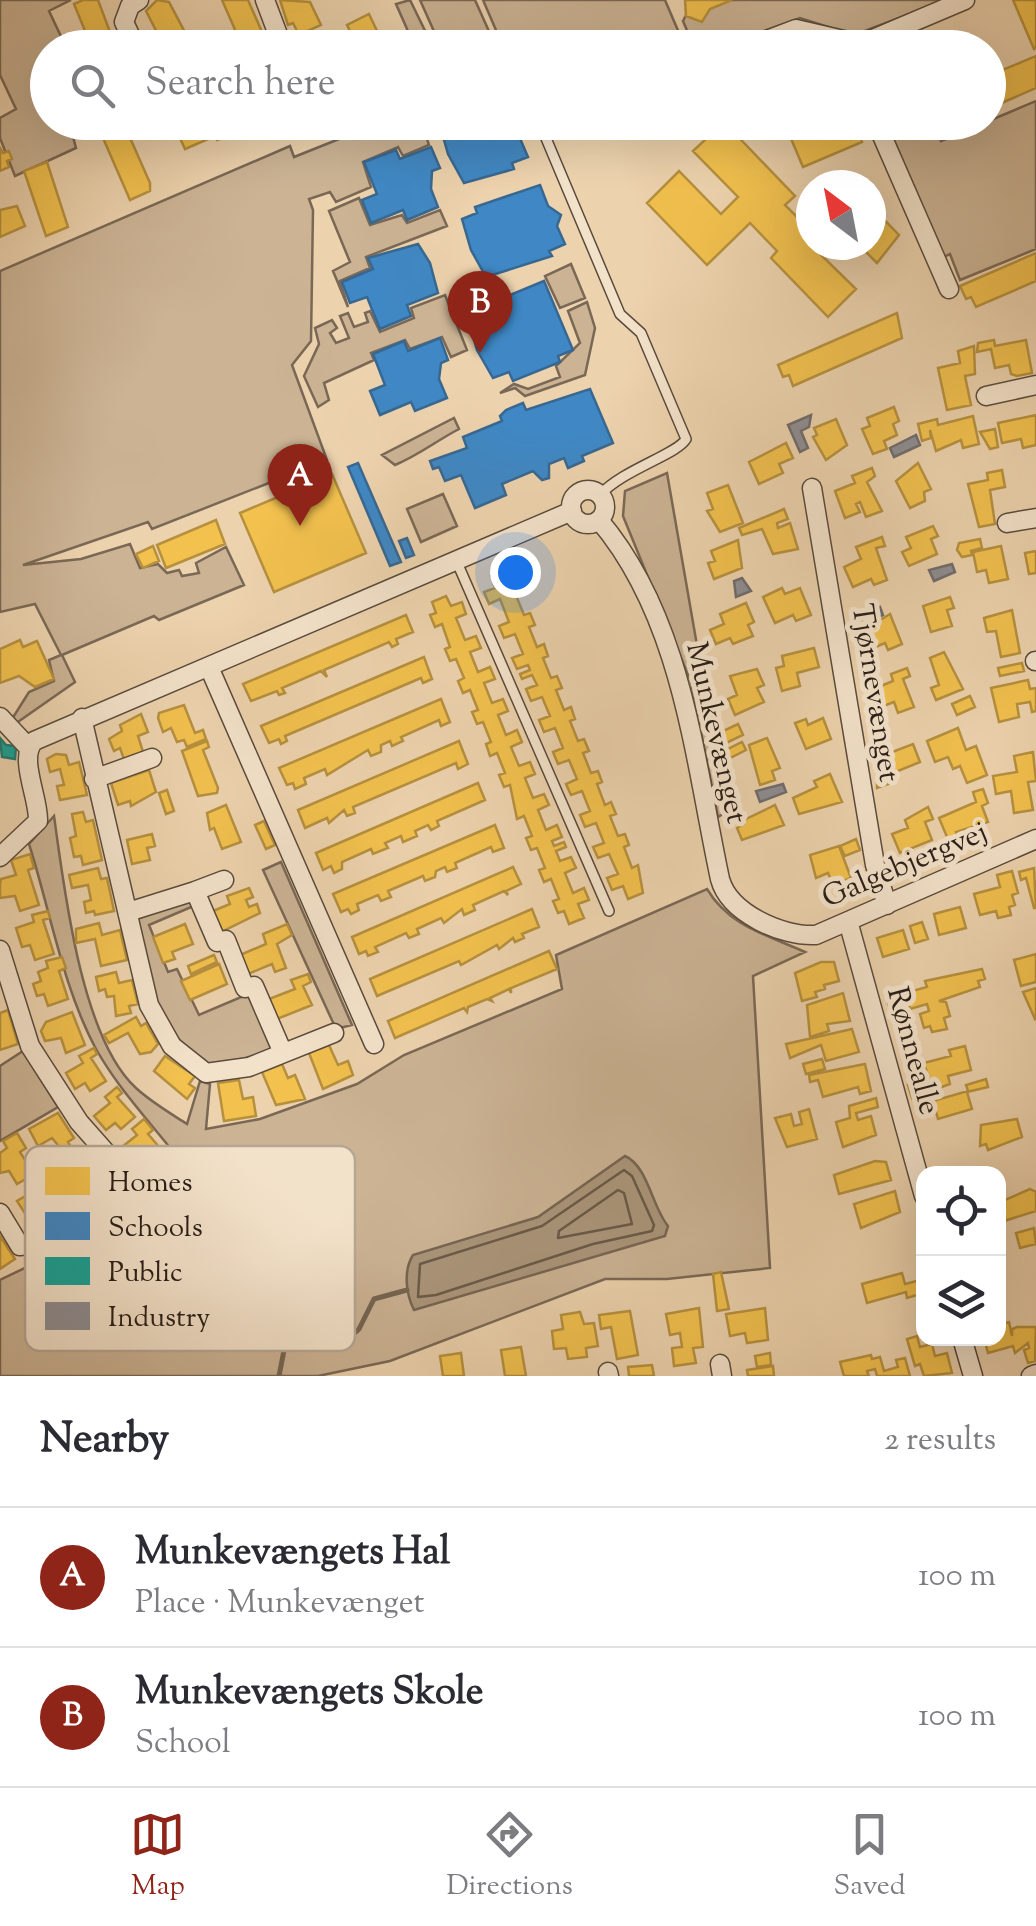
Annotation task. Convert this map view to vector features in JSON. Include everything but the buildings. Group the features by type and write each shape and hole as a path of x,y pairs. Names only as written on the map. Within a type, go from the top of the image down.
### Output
{"street":[{"path":"128,30 124,22 130,6 140,0"},
{"path":"265,0 276,30"},
{"path":"894,30 965,0"},
{"path":"884,140 949,289"},
{"path":"986,396 1036,385"},
{"name":"Tjørnevænget","path":"812,488 874,865 887,905"},
{"path":"580,493 600,495 604,505 599,520 583,523 572,511 572,500 580,493"},
{"path":"28,747 82,718 572,511"},
{"path":"1008,522 1036,518"},
{"name":"Munkevænget","path":"599,520 623,550 666,642 724,892 740,910 795,932"},
{"path":"209,667 374,1044"},
{"path":"0,717 28,747 38,821 1,857"},
{"path":"82,718 149,1005 172,1046 206,1074 249,1068 334,1033"},
{"path":"94,779 152,758"},
{"name":"Galgebjergvej","path":"795,932 816,935 1036,840"},
{"path":"128,912 224,880"},
{"path":"195,891 217,942 226,940 246,988 254,986 283,1054"},
{"name":"Rønnealle","path":"848,921 916,1167"},
{"path":"0,950 30,1046 79,1122 100,1146"},
{"path":"0,1214 20,1246 25,1245"},
{"path":"964,1346 972,1376"}],"lane":[{"path":"547,140 620,314 641,333 686,439 681,448 630,470 600,495"},
{"path":"456,560 609,911"}],"shaded area":[{"path":"0,0 71,0 49,11 58,30 30,30 30,140 74,140 76,148 15,176 0,138 0,118 16,109 0,75"},
{"path":"410,0 425,30 407,30 396,4"},
{"path":"420,0 475,0 488,30 433,30"},
{"path":"483,0 665,0 678,30 496,30"},
{"path":"694,0 947,0 867,30 838,30 800,18 766,30 687,30 683,21"},
{"path":"1036,101 1036,249 960,280 950,254 940,259 886,140 1006,140 1006,114"},
{"path":"336,140 427,140 429,145 403,156 398,147 363,162 371,187 336,202 330,192 309,199 313,210 311,341 292,365 327,460 152,529 148,522 23,565 81,559 130,544 140,568 158,564 167,573 179,570 182,576 199,573 196,563 226,547 244,585 159,620 154,616 62,655 75,682 15,724 12,719 29,692 54,681 49,660 61,655 35,604 0,612 0,271 290,146 294,157"},
{"path":"359,198 370,225 402,215 407,223 440,210 447,226 366,257 370,268 340,281 348,307 333,271 350,262 329,211"},
{"path":"571,264 585,298 560,308 545,276"},
{"path":"445,295 467,350 451,357 442,337 410,349 405,340 371,353 374,360 324,383 329,400 318,407 304,376 319,344 315,328 332,320 337,328 330,333 336,343 349,338 340,316 348,313 354,327 368,322 365,313 370,311 380,332 414,318 411,308"},
{"path":"587,302 595,328 585,375 525,396 515,388 500,393 514,384 528,389 560,377 556,366 580,343 568,311"},
{"path":"454,418 459,429 404,461 395,465 382,455"},
{"path":"667,473 726,812 718,817 691,682 623,516 625,491"},
{"path":"443,494 457,526 421,542 407,509"},
{"path":"54,816 78,960 101,1034 117,1065 136,1088 187,1124 200,1081 210,1084 206,1129 260,1119 357,1084 404,1055 562,989 556,955 707,889 738,921 805,952 753,976 770,1268 667,1279 605,1279 390,1361 318,1376 0,1376 0,1280 25,1268 25,1351 355,1351 355,1146 169,1146 96,1049 75,1001 29,844"},
{"path":"281,862 352,1025 336,1029 263,870"},
{"path":"186,899 196,905 149,925 168,972 177,969 199,1015 253,992 273,1041 270,1051 211,1068 175,1036 164,1020 150,986 135,920"},
{"path":"23,1051 58,1107 0,1141 0,1066"}],"water":[{"path":"625,1156 639,1168 668,1226 665,1236 414,1310 407,1282 413,1255 538,1217"}],"waterway":[{"path":"355,1332 374,1299 407,1290"},
{"path":"279,1376 284,1351"}],"place":[{"name":"Munkevængets Skole","path":"480,353"},
{"name":"Munkevængets Hal","path":"300,526"}]}
